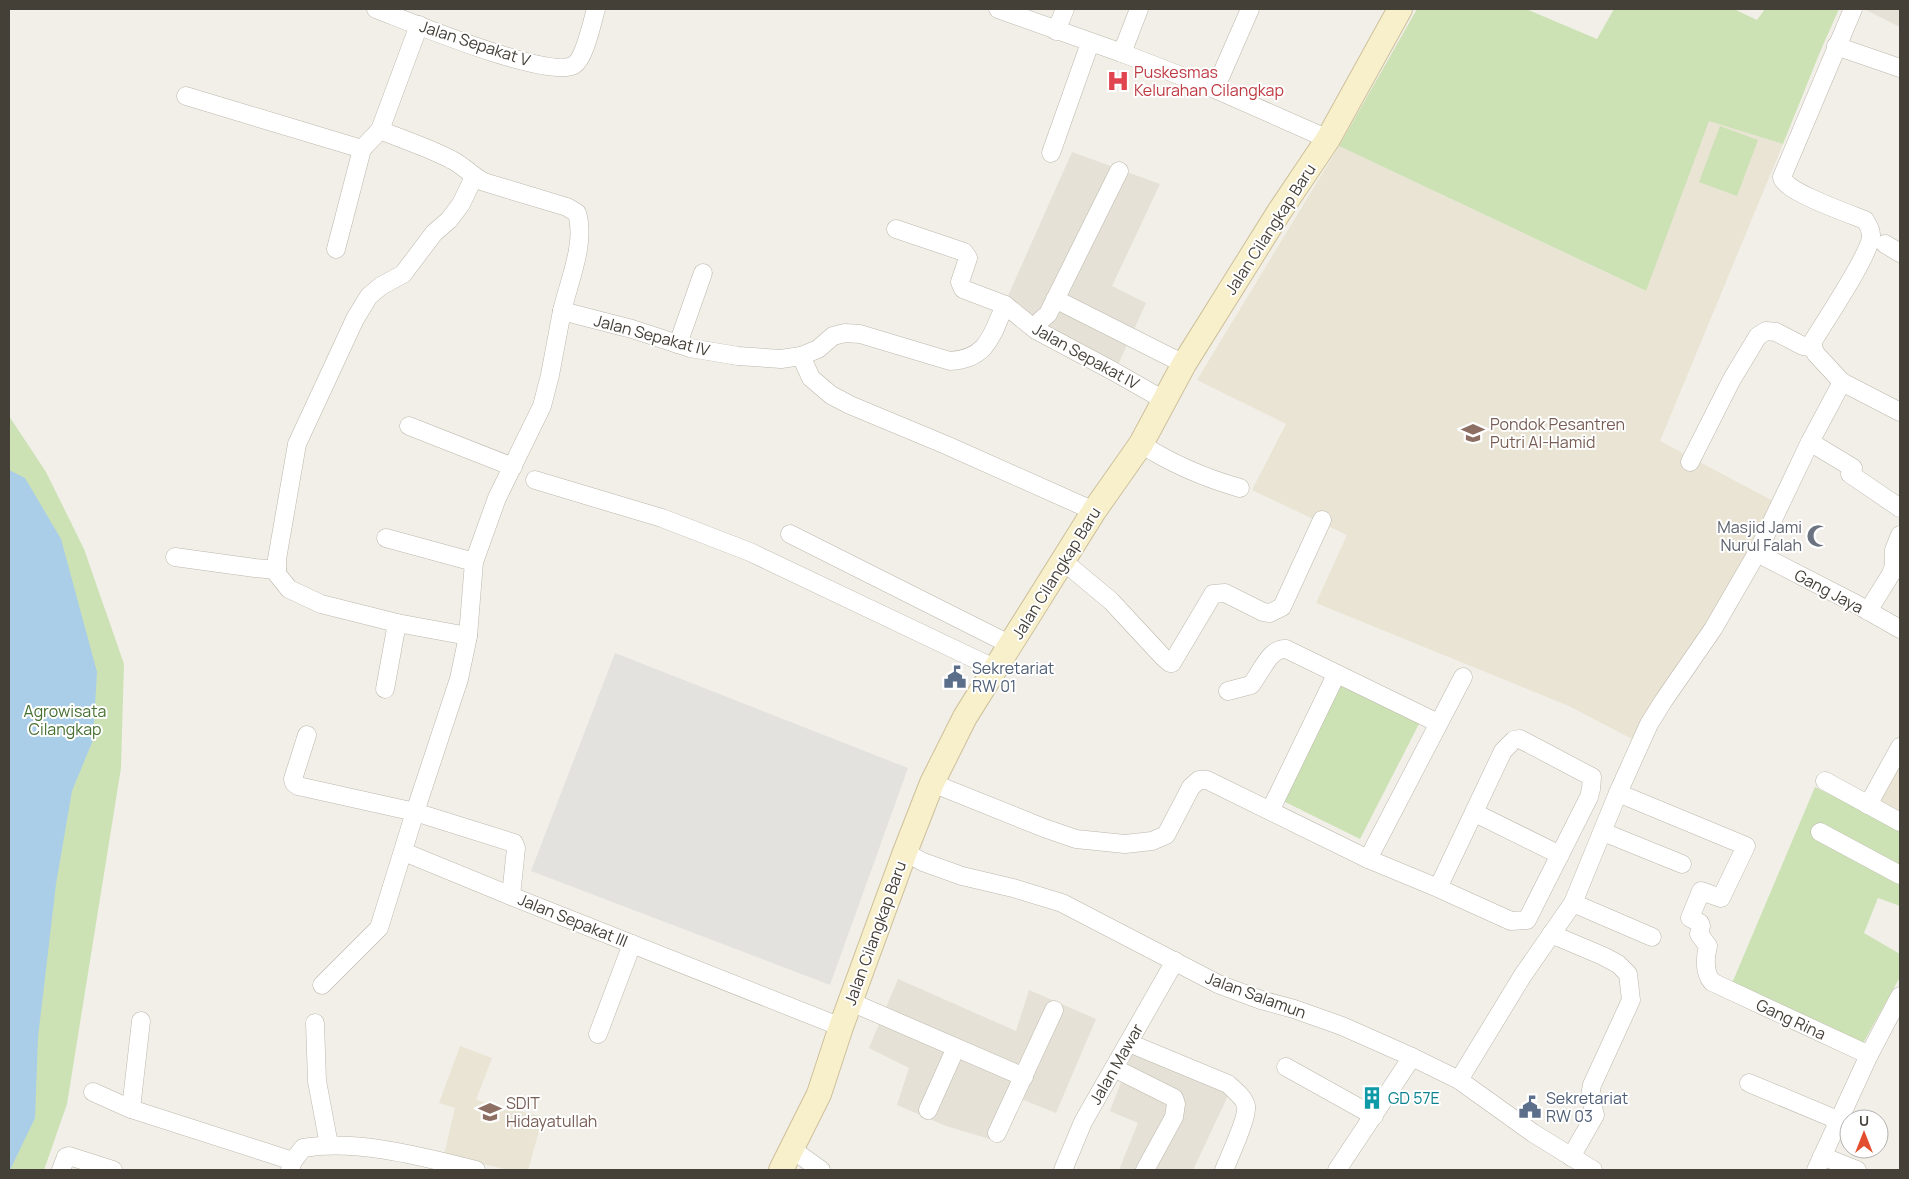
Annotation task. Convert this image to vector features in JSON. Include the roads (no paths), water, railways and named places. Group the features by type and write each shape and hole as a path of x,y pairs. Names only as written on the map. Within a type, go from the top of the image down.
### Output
{"street":[{"name":"Jalan Sepakat V","path":"376,9 513,59 561,69 573,65 581,59 596,9"},
{"path":"998,9 1056,31 1122,52 1328,139"},
{"path":"1056,31 1065,9"},
{"path":"1122,52 1139,9"},
{"path":"1215,90 1250,9"},
{"name":"Jalan Cilangkap Baru","path":"781,1170 793,1150 819,1094 904,852 932,783 965,717 1094,511 1140,444 1184,364 1279,212 1328,139 1400,9"},
{"path":"1813,348 1813,342 1864,257 1871,236 1865,220 1808,197 1782,181 1783,170 1853,9"},
{"path":"336,249 362,149 380,130 419,25"},
{"path":"1051,152 1090,42"},
{"path":"1836,46 1900,68"},
{"path":"186,96 362,149"},
{"path":"322,985 379,928 459,679 468,636 474,562 497,498 542,406 562,311 580,242 581,230 577,213 567,208 484,182 450,159 380,130"},
{"path":"1036,330 1041,320 1048,314 1119,171"},
{"path":"468,636 321,604 289,589 278,574 278,570 279,550 297,444 355,319 369,296 381,286 403,274 434,233 449,220 461,204 474,177"},
{"path":"896,229 964,252 968,258 960,282 963,289 1005,305"},
{"path":"1885,244 1900,252"},
{"path":"678,344 703,273"},
{"path":"1055,299 1184,364"},
{"name":"Jalan Sepakat IV","path":"562,311 632,329 690,348 738,356 781,359 801,356 818,349 833,336 845,333 860,334 950,361 972,357 988,344 1005,305 1036,330 1113,370 1164,400"},
{"path":"1690,462 1732,380 1758,336 1766,331 1776,332 1803,346 1813,348 1842,382 1900,412"},
{"path":"801,356 811,378 831,395 1094,511"},
{"path":"1460,1080 1523,975 1573,902 1649,724 1713,629 1757,553 1810,442 1842,382"},
{"path":"409,426 513,467"},
{"path":"1810,442 1853,468 1850,474 1900,508"},
{"path":"1140,444 1159,456 1194,472 1240,488"},
{"path":"535,480 662,518 750,552 996,669"},
{"path":"1063,560 1111,601 1163,657 1172,664 1213,594 1225,593 1263,612 1270,613 1282,607 1322,520"},
{"path":"790,534 1011,645"},
{"path":"1868,611 1891,574 1894,566 1894,550 1900,535"},
{"path":"386,538 474,562"},
{"name":"Gang Jaya","path":"1757,553 1900,629"},
{"path":"175,557 278,570"},
{"path":"385,689 397,622"},
{"path":"1228,691 1251,684 1274,652 1286,649 1438,723"},
{"path":"1270,812 1336,674"},
{"path":"1368,859 1463,677"},
{"path":"307,735 293,779 294,783 298,786 415,812"},
{"path":"932,783 1076,839 1126,844 1152,840 1166,835 1191,788 1199,780 1207,780 1368,859 1511,921 1527,920 1589,797 1592,789 1592,777 1520,739 1514,740 1503,751 1438,888"},
{"path":"1868,805 1900,747"},
{"path":"1825,781 1900,822"},
{"name":"Gang Rina","path":"1618,793 1746,846 1721,898 1701,891 1690,918 1700,923 1699,934 1708,946 1707,975 1712,982 1870,1055"},
{"name":"Jalan Sepakat III","path":"415,812 514,843 516,848 511,896 632,944 847,1012"},
{"path":"1475,813 1560,855"},
{"path":"1603,832 1682,864"},
{"path":"1820,832 1900,875"},
{"path":"404,852 511,896"},
{"name":"Jalan Salamun","path":"904,852 923,862 962,876 1062,902 1218,984 1342,1026 1412,1057 1460,1080 1533,1133 1593,1170"},
{"path":"1573,902 1652,937"},
{"path":"1551,934 1618,964 1628,974 1631,1000 1592,1085 1590,1096 1595,1115 1571,1157"},
{"path":"598,1034 632,944"},
{"name":"Jalan Mawar","path":"1062,1170 1083,1122 1175,961"},
{"path":"1845,1109 1870,1055 1894,1020 1900,996"},
{"path":"998,1133 1054,1010"},
{"path":"847,1012 1023,1080"},
{"path":"847,1012 1023,1080"},
{"path":"132,1109 142,1021"},
{"path":"315,1023 317,1081 329,1145"},
{"path":"1129,1043 1228,1084 1240,1095 1246,1106 1244,1119 1224,1170"},
{"path":"928,1110 954,1052"},
{"path":"1337,1170 1412,1057"},
{"path":"1286,1067 1374,1116"},
{"path":"1114,1068 1174,1098 1176,1104 1174,1117 1145,1170"},
{"path":"1749,1083 1839,1121"},
{"path":"93,1092 132,1109 292,1165 303,1148 329,1145 377,1150 431,1159 476,1170"},
{"path":"1839,1123 1819,1163 1857,1170"},
{"path":"793,1150 821,1170"},
{"path":"61,1170 66,1158 69,1156 113,1170"}],"water":[{"path":"9,470 25,478 61,539 97,672 93,740 72,791 56,884 38,1037 35,1118 10,1170"}],"place":[{"name":"Puskesmas Kelurahan Cilangkap","path":"1118,81"},
{"name":"Pondok Pesantren Putri Al-Hamid","path":"1473,433"},
{"name":"Masjid Jami Nurul Falah","path":"1818,536"},
{"name":"Sekretariat RW 01","path":"955,677"},
{"name":"GD 57E","path":"1372,1098"},
{"name":"Sekretariat RW 03","path":"1530,1107"},
{"name":"SDIT Hidayatullah","path":"490,1112"}],"park label":[{"name":"Agrowisata Cilangkap","path":"65,720"}]}
